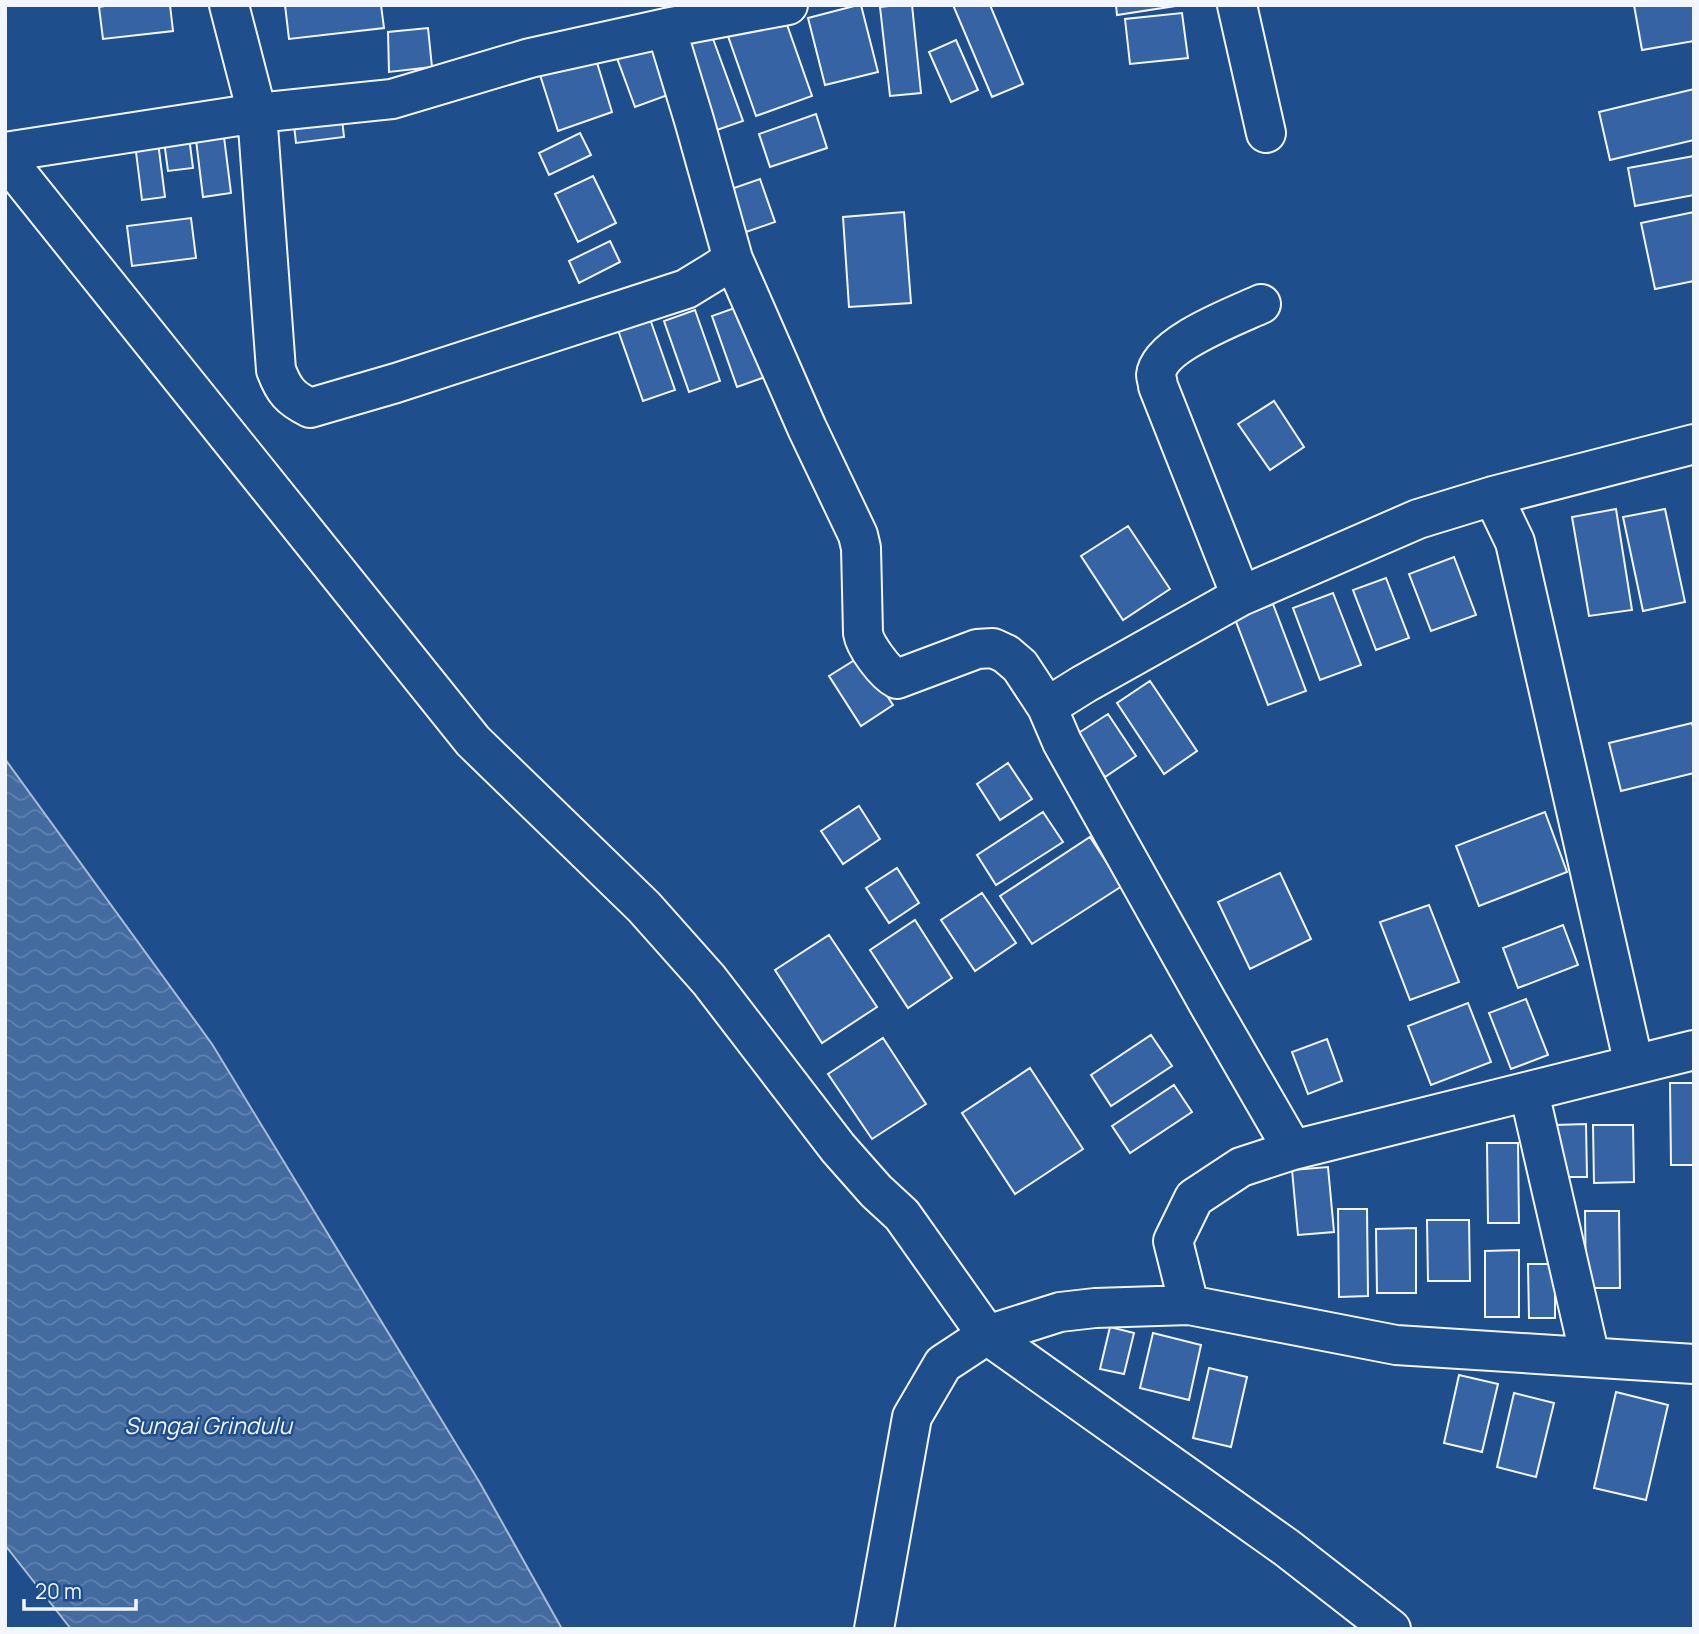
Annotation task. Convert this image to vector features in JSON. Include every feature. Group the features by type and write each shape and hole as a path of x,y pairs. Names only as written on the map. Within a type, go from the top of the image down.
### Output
{"street":[{"path":"229,5 257,113 276,370 290,396 310,408 409,379 686,289 733,259"},
{"path":"5,152 257,113 393,99 530,58 788,5"},
{"path":"1237,5 1266,133"},
{"path":"666,28 733,259 807,428 858,535 861,548 864,639 888,672 897,679 977,649 993,648 1006,654 1020,666 1047,707 1062,742 1293,1150"},
{"path":"5,158 473,741 670,935 709,981 838,1148 876,1191 902,1215 987,1335 1287,1548 1391,1629"},
{"path":"1241,596 1156,376 1163,360 1187,339 1261,304"},
{"path":"1047,707 1241,596 1418,519 1493,496 1694,444"},
{"path":"1493,496 1515,542 1634,1066"},
{"path":"1189,1305 1173,1241 1194,1198 1241,1167 1293,1150 1694,1050"},
{"path":"1529,1092 1590,1357"},
{"path":"873,1629 912,1418 943,1364 987,1335 1060,1312 1189,1305 1396,1345 1694,1364"}],"water":[{"name":"Sungai Grindulu","path":"5,759 212,1044 480,1483 562,1629 71,1629 5,1545"}],"building":[{"path":"170,5 173,31 103,39 99,7"},
{"path":"285,5 381,5 384,28 289,39"},
{"path":"861,5 878,72 825,85 808,18"},
{"path":"912,5 921,93 890,96 880,7"},
{"path":"953,5 990,5 1023,84 992,97"},
{"path":"1116,5 1182,5 1117,15"},
{"path":"1634,5 1694,5 1694,41 1642,50"},
{"path":"1182,13 1188,58 1130,64 1125,19"},
{"path":"784,16 812,96 756,116 728,36"},
{"path":"428,28 432,67 389,72 388,32"},
{"path":"655,35 676,92 635,107 614,50"},
{"path":"712,36 743,121 711,132 681,47"},
{"path":"956,40 978,90 951,102 929,52"},
{"path":"595,56 612,112 558,131 540,75"},
{"path":"1694,89 1694,140 1610,160 1599,112"},
{"path":"816,114 827,148 770,167 759,134"},
{"path":"342,119 344,137 296,143 294,125"},
{"path":"580,133 591,155 549,175 539,153"},
{"path":"189,137 193,168 168,171 164,141"},
{"path":"224,137 231,193 203,197 196,140"},
{"path":"158,142 165,197 142,200 135,144"},
{"path":"1694,156 1694,195 1635,206 1628,168"},
{"path":"593,176 616,223 578,242 555,194"},
{"path":"760,179 775,222 746,232 731,189"},
{"path":"904,212 911,303 849,307 843,217"},
{"path":"1694,212 1694,281 1655,289 1641,223"},
{"path":"191,218 196,258 132,266 127,226"},
{"path":"610,241 620,262 579,283 569,261"},
{"path":"743,305 768,376 737,387 712,316"},
{"path":"695,310 720,381 689,392 664,321"},
{"path":"650,319 675,390 643,401 618,330"},
{"path":"1274,401 1304,447 1270,470 1238,424"},
{"path":"1616,509 1632,610 1589,616 1572,517"},
{"path":"1665,509 1685,602 1643,611 1623,517"},
{"path":"1128,526 1170,589 1123,620 1081,556"},
{"path":"1454,557 1476,615 1431,631 1409,574"},
{"path":"1386,578 1409,638 1376,650 1353,590"},
{"path":"1333,593 1361,665 1320,680 1293,608"},
{"path":"1273,604 1306,691 1268,705 1235,619"},
{"path":"861,656 893,705 861,726 829,676"},
{"path":"1150,681 1197,751 1164,774 1117,703"},
{"path":"1108,714 1136,756 1105,777 1077,734"},
{"path":"1692,723 1694,773 1621,791 1609,743"},
{"path":"1008,763 1032,799 1000,820 977,784"},
{"path":"859,806 880,839 843,864 821,831"},
{"path":"1043,812 1063,842 996,885 977,855"},
{"path":"1545,812 1567,872 1479,906 1456,846"},
{"path":"1090,837 1122,886 1032,944 1000,896"},
{"path":"897,868 919,903 889,923 866,888"},
{"path":"1280,873 1311,939 1250,969 1218,902"},
{"path":"982,893 1016,943 975,971 941,920"},
{"path":"1429,905 1459,982 1410,1000 1380,922"},
{"path":"915,920 952,978 908,1008 870,950"},
{"path":"1563,925 1578,965 1518,988 1503,948"},
{"path":"829,935 877,1007 822,1043 775,970"},
{"path":"1526,999 1548,1055 1511,1069 1489,1013"},
{"path":"1468,1003 1491,1062 1431,1085 1408,1026"},
{"path":"1151,1035 1172,1066 1111,1106 1091,1075"},
{"path":"883,1038 926,1104 872,1139 828,1074"},
{"path":"1327,1039 1342,1081 1308,1094 1292,1052"},
{"path":"1030,1068 1083,1149 1015,1194 962,1113"},
{"path":"1670,1083 1694,1083 1694,1165 1671,1165"},
{"path":"1174,1085 1192,1112 1130,1153 1112,1126"},
{"path":"1586,1124 1587,1177 1555,1177 1555,1125"},
{"path":"1593,1125 1633,1125 1634,1182 1594,1183"},
{"path":"1487,1143 1518,1143 1519,1223 1488,1223"},
{"path":"1328,1167 1334,1232 1298,1235 1292,1170"},
{"path":"1338,1209 1367,1209 1368,1296 1339,1297"},
{"path":"1585,1211 1619,1211 1620,1288 1586,1288"},
{"path":"1427,1220 1469,1220 1470,1281 1428,1281"},
{"path":"1416,1228 1416,1293 1377,1293 1376,1229"},
{"path":"1519,1250 1519,1317 1485,1317 1485,1251"},
{"path":"1528,1264 1555,1264 1555,1318 1529,1318"},
{"path":"1110,1327 1134,1333 1124,1374 1100,1369"},
{"path":"1153,1333 1201,1345 1189,1400 1140,1388"},
{"path":"1209,1368 1247,1377 1231,1447 1193,1438"},
{"path":"1459,1375 1498,1384 1482,1452 1444,1443"},
{"path":"1616,1392 1668,1405 1646,1500 1594,1488"},
{"path":"1514,1393 1554,1403 1536,1477 1497,1467"}]}
